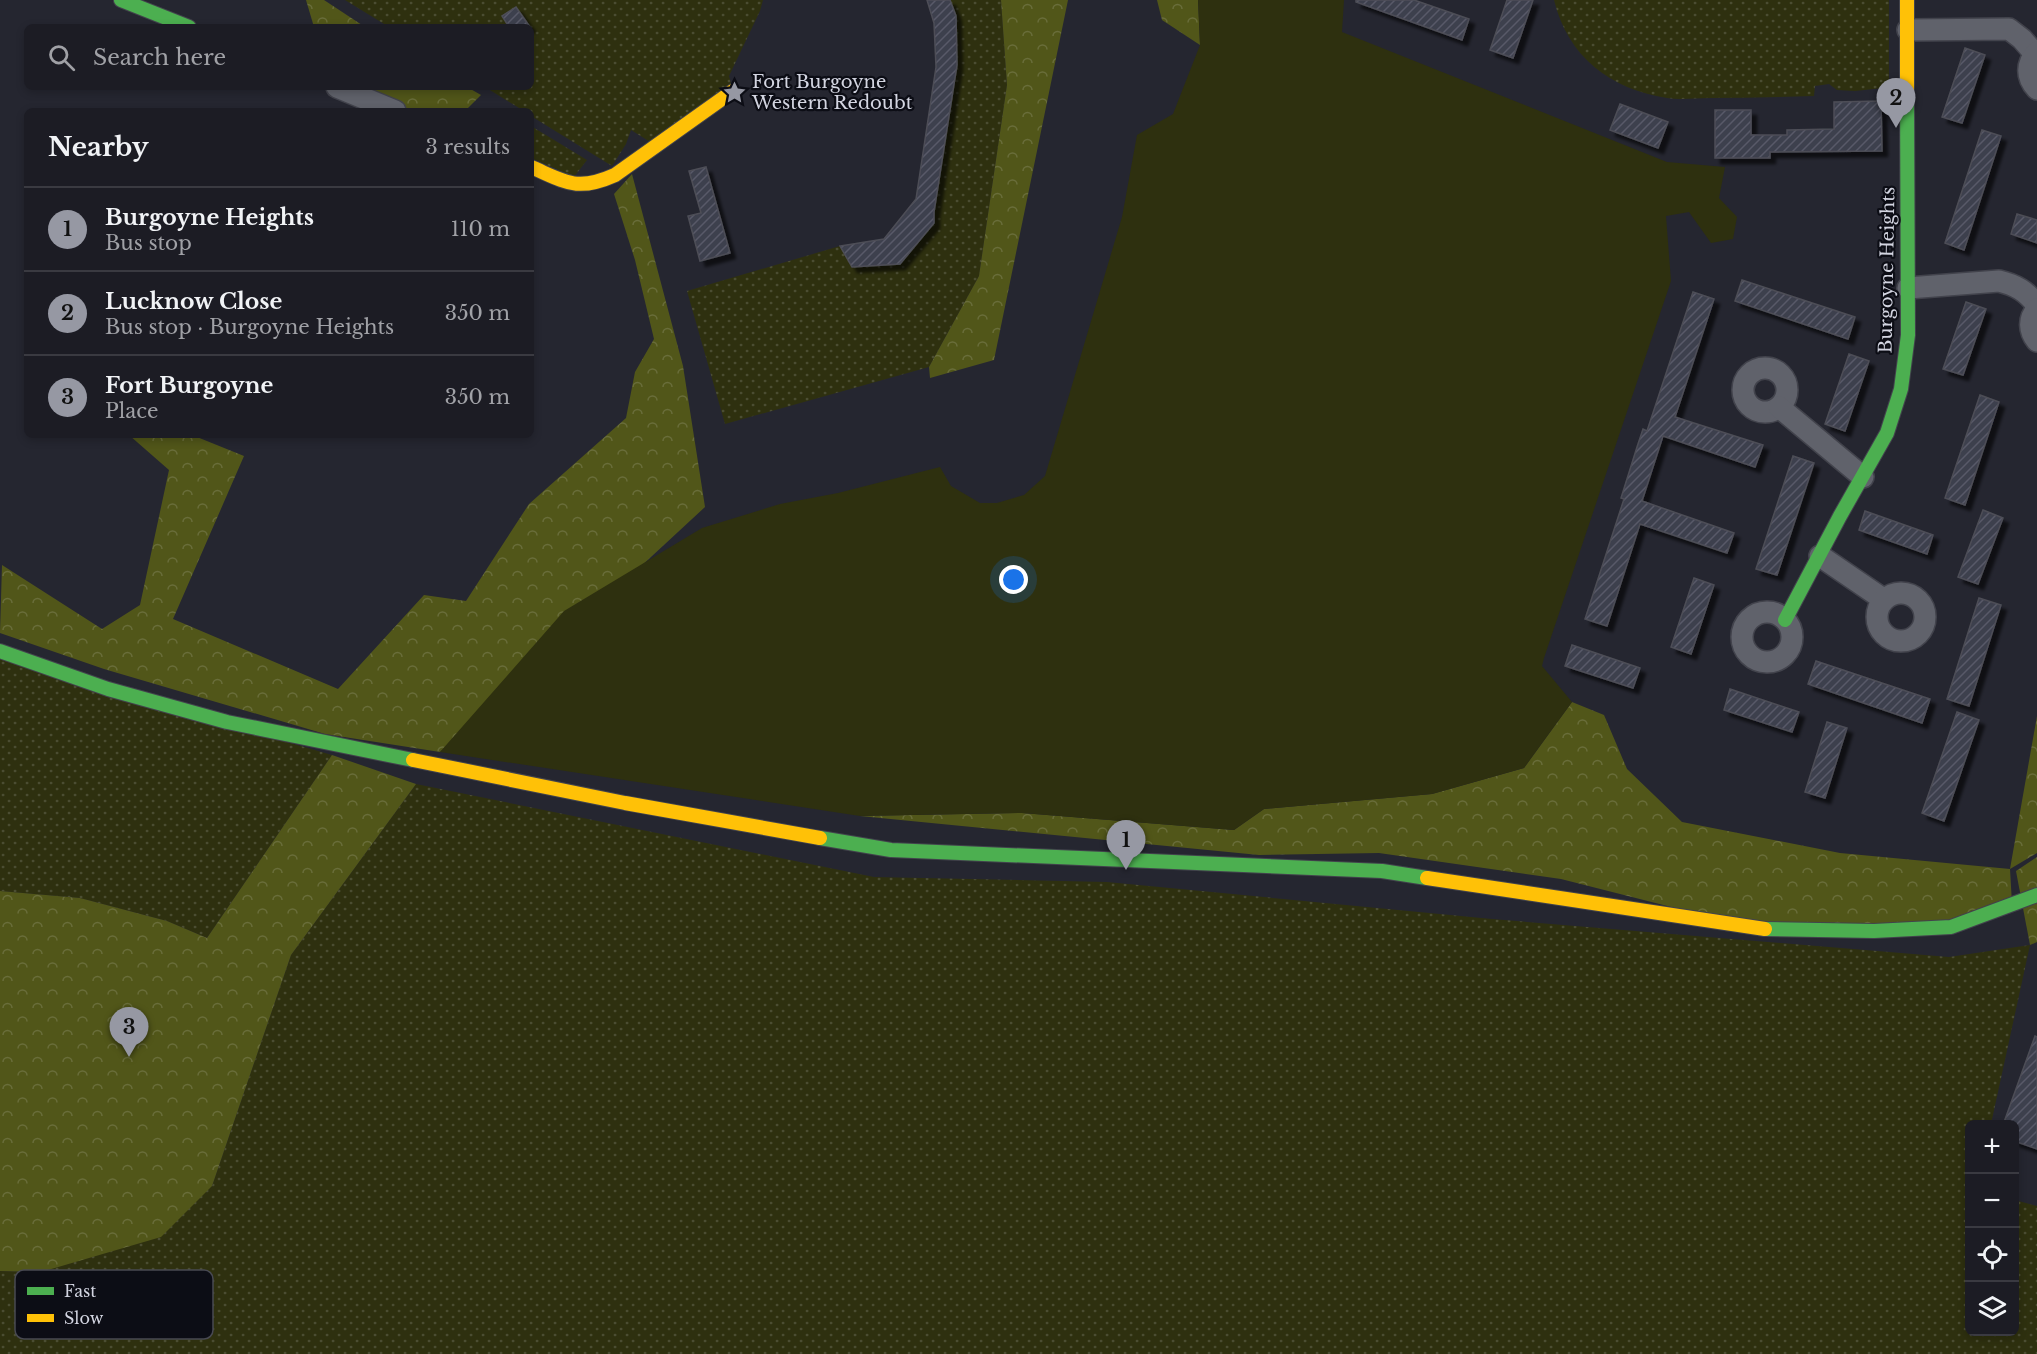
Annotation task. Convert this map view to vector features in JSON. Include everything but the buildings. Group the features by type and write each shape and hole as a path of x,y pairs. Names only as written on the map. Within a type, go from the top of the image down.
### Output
{"main road":[{"path":"121,0 181,24"},
{"name":"Burgoyne Heights","path":"1785,620 1887,433 1901,389 1908,335 1907,0"},
{"path":"534,168 579,187 603,182 734,91"},
{"path":"0,651 108,689 227,722 625,803 891,850 1382,871 1763,929 1874,931 1951,927 2037,895"}],"street":[{"path":"1908,30 2009,29 2036,53 2028,70 2030,79 2037,89"},
{"path":"344,90 388,108"},
{"path":"1908,288 1999,281 2013,284 2028,294 2037,307 2030,320 2030,328 2037,342"},
{"path":"1779,407 1863,477"},
{"path":"1820,556 1883,599"}],"green space":[{"path":"306,0 324,0 360,24 313,24"},
{"path":"345,0 763,0 729,76 733,91 655,145 631,130 626,144 612,166 534,118 534,108 519,108 490,90 534,90 534,24 384,24"},
{"path":"950,0 1001,0 1007,85 979,276 929,367 725,424 687,291 840,246 852,267 900,264 934,223 957,65 956,16"},
{"path":"1001,0 1068,0 994,360 930,378 929,367 979,276 1007,85"},
{"path":"1157,0 1198,0 1200,45 1162,20"},
{"path":"1198,0 1344,0 1342,32 1667,162 1725,167 1719,198 1737,217 1733,239 1711,243 1689,212 1666,216 1671,281 1542,666 1572,702 1524,768 1432,794 1264,809 1234,830 1022,813 860,816 440,752 564,611 702,528 780,504 838,493 940,467 951,486 980,503 997,503 1024,495 1045,476 1122,217 1137,135 1173,114 1200,45"},
{"path":"1554,0 1889,0 1889,83 1883,88 1855,91 1837,90 1829,84 1815,86 1814,96 1677,99 1646,94 1610,78 1581,54 1561,20"},
{"path":"357,90 472,90 481,95 468,108 400,108"},
{"path":"534,128 587,160 574,177 534,159"},
{"path":"632,174 683,366 705,507 440,752 325,734 104,669 0,633 2,565 102,629 140,605 169,470 132,438 199,438 244,456 173,619 338,689 424,595 466,601 529,504 626,418 635,372 654,339 635,260 614,194"},
{"path":"0,659 332,755 207,938 167,921 80,898 0,891"},
{"path":"1572,702 1604,715 1627,769 1682,822 1840,853 2010,869 2012,904 1945,928 1750,927 1561,879 1379,853 1259,855 860,816 1022,813 1234,830 1264,809 1432,794 1524,768"},
{"path":"2037,716 2037,853 2010,869"},
{"path":"332,755 416,784 291,955 212,1186 161,1237 48,1270 0,1271 0,891 80,898 167,921 207,938"},
{"path":"416,784 874,877 1107,882 1492,919 1949,957 2030,945 1992,1120 1965,1120 1965,1336 2019,1336 2019,1201 2037,1206 2037,1354 0,1354 0,1271 15,1271 15,1339 213,1339 213,1270 45,1270 212,1186 291,955"},
{"path":"2037,857 2037,942 2030,945 2016,871"}],"traffic: fast":[{"path":"121,0 181,24"},
{"path":"1785,620 1887,433 1901,389 1908,335 1907,93"},
{"path":"0,651 108,689 227,722 413,760"},
{"path":"820,838 891,850 1382,871 1427,878"},
{"path":"1765,929 1874,931 1951,927 2037,895"}],"traffic: slow":[{"path":"1907,0 1907,93"},
{"path":"534,168 563,181 581,184 615,175 733,91"},
{"path":"413,760 625,803 820,838"},
{"path":"1427,878 1765,929"}],"place":[{"name":"Fort Burgoyne Western Redoubt","path":"734,92"},
{"name":"Lucknow Close","path":"1896,128"},
{"name":"Burgoyne Heights","path":"1126,870"},
{"name":"Fort Burgoyne","path":"129,1057"}]}
